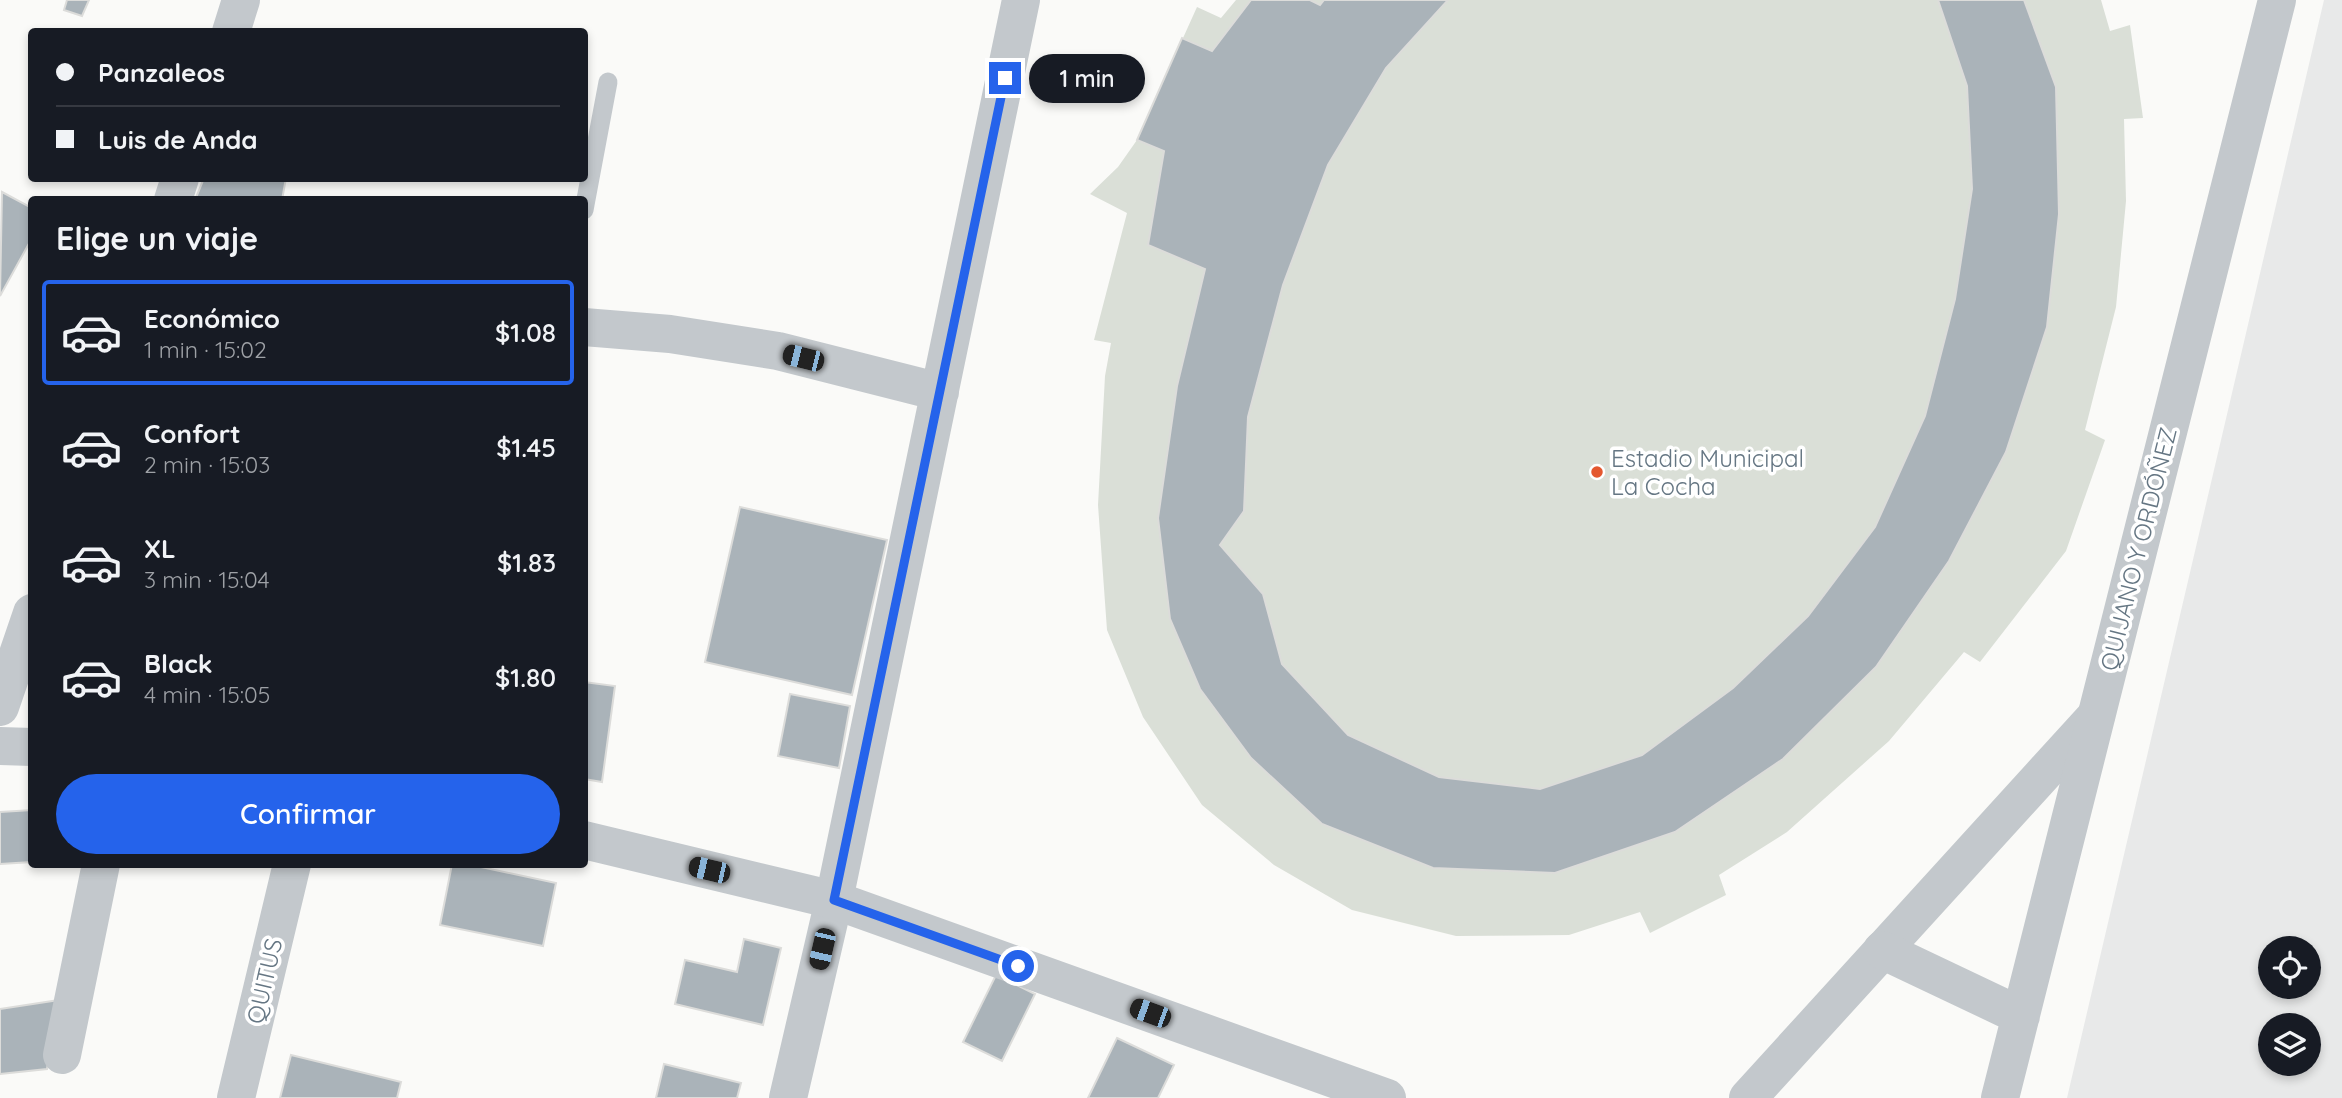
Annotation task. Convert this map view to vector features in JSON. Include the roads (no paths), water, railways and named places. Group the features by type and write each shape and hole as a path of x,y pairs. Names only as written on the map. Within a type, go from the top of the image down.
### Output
{"street":[{"path":"232,28 242,0"},
{"path":"788,1098 834,900 1021,0"},
{"name":"QUIJANO Y ORDÓÑEZ","path":"2000,1098 2277,0"},
{"path":"588,327 670,334 778,351 940,392"},
{"path":"0,707 28,625"},
{"path":"1748,1098 2096,716"},
{"path":"0,746 28,747"},
{"path":"588,841 834,900 1387,1098"},
{"path":"62,1055 100,868"},
{"name":"QUITUS","path":"236,1098 291,868"},
{"path":"1882,950 2021,1016"}],"lane":[{"path":"586,196 608,82"}],"place":[{"name":"Estadio Municipal La Cocha","path":"1597,472"}]}
